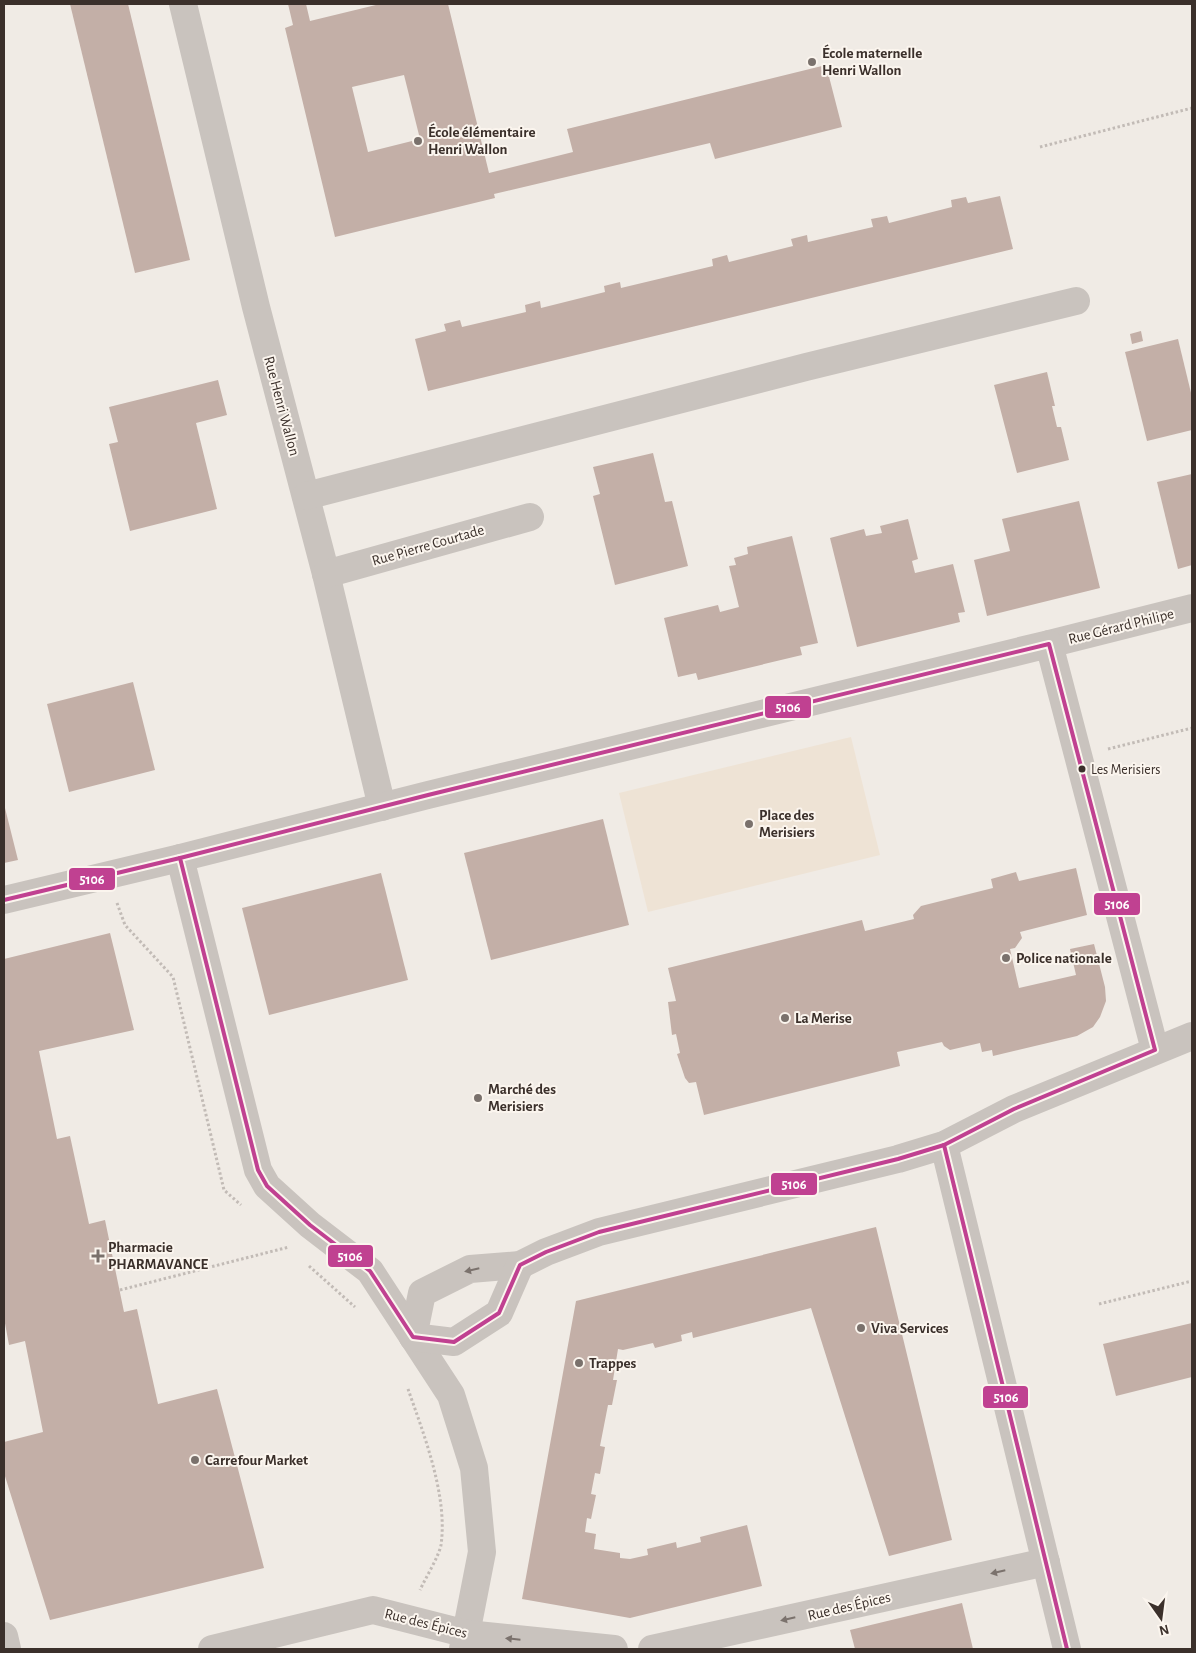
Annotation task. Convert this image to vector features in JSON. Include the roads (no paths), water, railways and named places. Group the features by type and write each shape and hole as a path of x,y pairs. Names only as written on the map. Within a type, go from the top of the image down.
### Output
{"street":[{"name":"Rue Henri Wallon","path":"183,4 256,308 326,574 382,807"},
{"path":"306,496 806,367 1076,301"},
{"name":"Rue Pierre Courtade","path":"326,574 530,517"},
{"name":"Rue Gérard Philipe","path":"4,900 1192,608"},
{"name":"Rue Gérard Philipe","path":"1049,644 1155,1050"},
{"path":"180,858 258,1170 267,1186 310,1225 370,1271 451,1395 474,1468 482,1552 465,1641"},
{"path":"413,1337 422,1294 470,1269 520,1266 546,1252 599,1232 898,1159 944,1145 1014,1109 1192,1036"},
{"path":"944,1145 1067,1649"},
{"path":"413,1337 454,1342 499,1313 520,1266"},
{"name":"Rue des Épices","path":"652,1649 1046,1562"},
{"name":"Rue des Épices","path":"212,1649 373,1610 465,1641 614,1649"},
{"path":"4,1636 7,1649"}],"place":[{"name":"École maternelle Henri Wallon","path":"812,62"},
{"name":"École élémentaire Henri Wallon","path":"418,141"},
{"name":"Les Merisiers","path":"1082,769"},
{"name":"Place des Merisiers","path":"749,824"},
{"name":"Police nationale","path":"1006,958"},
{"name":"La Merise","path":"785,1018"},
{"name":"Marché des Merisiers","path":"478,1098"},
{"name":"Pharmacie PHARMAVANCE","path":"98,1256"},
{"name":"Viva Services","path":"861,1328"},
{"name":"Trappes","path":"579,1363"},
{"name":"Carrefour Market","path":"195,1460"}]}
